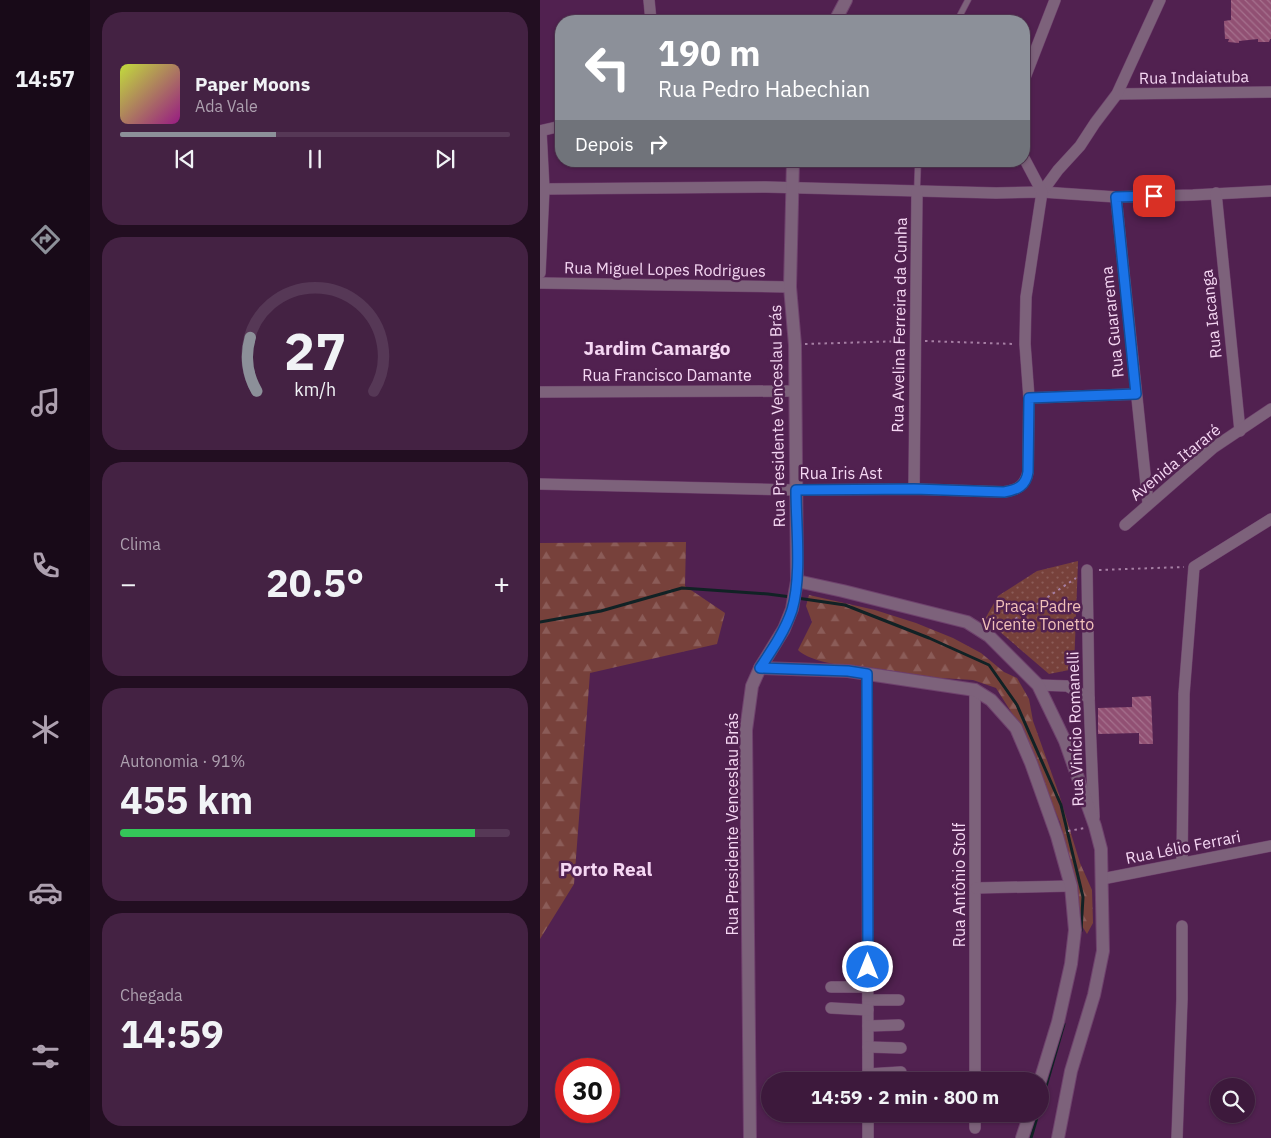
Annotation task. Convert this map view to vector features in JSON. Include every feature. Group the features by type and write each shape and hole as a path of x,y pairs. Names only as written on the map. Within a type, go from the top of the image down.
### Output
{"street":[{"path":"649,0 650,15"},
{"path":"838,15 846,0"},
{"path":"1030,65 1055,0"},
{"path":"1136,394 1029,398 1025,344 1026,298 1042,192 1058,170 1080,146 1117,94 1160,0"},
{"name":"Rua Indaiatuba","path":"1117,94 1271,92"},
{"path":"540,273 544,188 541,131 555,128"},
{"name":"Rua Presidente Venceslau Brás","path":"750,1138 746,730 752,686 760,668 784,629 792,609 796,587 795,345 790,287 793,167"},
{"path":"1029,167 1042,192"},
{"path":"544,188 791,188 996,194 1042,192 1116,197 1193,196 1216,193 1271,191"},
{"name":"Rua Avelina Ferreira da Cunha","path":"914,489 917,192"},
{"name":"Rua Iacanga","path":"1216,193 1240,431"},
{"name":"Rua Guararema","path":"1116,197 1148,503"},
{"name":"Rua Miguel Lopes Rodrigues","path":"540,283 790,287"},
{"name":"Rua Francisco Damante","path":"540,392 795,391"},
{"name":"Rua Iris Ast","path":"540,484 796,490 914,489 1014,491 1021,487 1028,472 1029,398"},
{"name":"Avenida Itararé","path":"1125,525 1213,448 1271,409"},
{"path":"1182,863 1184,694 1194,567 1271,519"},
{"name":"Rua Vinício Romanelli","path":"1088,570 1089,698 1095,826"},
{"path":"796,587 853,593 967,622 989,636 1038,685 1065,741 1095,826 1101,849 1102,951 1094,995 1071,1071 1058,1138"},
{"path":"760,668 848,671 975,690 991,700 1016,728 1031,763 1057,836 1071,886 1075,930 1071,964 1058,1022 1043,1072"},
{"path":"867,674 868,1072"},
{"path":"1038,685 1067,686 1089,698"},
{"name":"Rua Antônio Stolf","path":"975,690 975,1072"},
{"name":"Rua Lélio Ferrari","path":"1102,880 1271,846"},
{"path":"976,888 1071,886"},
{"path":"1177,1138 1182,999 1182,926"},
{"path":"831,987 868,987"},
{"path":"831,1008 899,1000"},
{"path":"868,1026 899,1025"},
{"path":"868,1047 901,1048"},
{"path":"868,1122 868,1138"},
{"path":"975,1122 975,1128"},
{"path":"1022,1138 1027,1122"}],"lane":[{"path":"960,15 968,0"},
{"name":"Rua Avelina Ferreira da Cunha","path":"917,192 918,167"}],"green space":[{"path":"686,542 685,586 725,613 717,644 590,673 574,884 540,939 540,543"},
{"name":"Praça Padre Vicente Tonetto","path":"1078,561 1074,669 1049,674 985,619 998,596 1037,571"},
{"path":"809,595 875,610 916,623 953,638 981,653 1004,672 1017,678 1029,699 1033,721 1059,794 1080,863 1092,890 1093,923 1087,934 1077,918 1069,857 1060,822 1020,726 996,688 973,680 940,678 854,665 841,665 809,657 798,650 812,622 806,606"}],"building":[{"path":"1231,0 1271,0 1271,39 1269,42 1258,42 1258,39 1239,41 1239,43 1228,42 1229,39 1225,39 1224,21 1231,20"},
{"path":"1151,696 1153,744 1139,744 1139,733 1098,734 1098,708 1132,707 1132,697"}],"waterway":[{"path":"540,622 601,611 682,588 791,597"},
{"path":"797,598 845,605 929,638 989,665 1017,705 1061,805 1083,897 1081,931"},
{"path":"1049,1076 1064,1024"},
{"path":"1031,1138 1036,1122"}],"district":[{"name":"Jardim Camargo","path":"657,348"},
{"name":"Porto Real","path":"606,869"}],"route":[{"path":"868,967 867,674 848,671 760,668 784,629 792,609 797,581 796,490 914,489 1014,491 1024,483 1028,472 1029,398 1136,394 1116,197 1154,196"}]}
